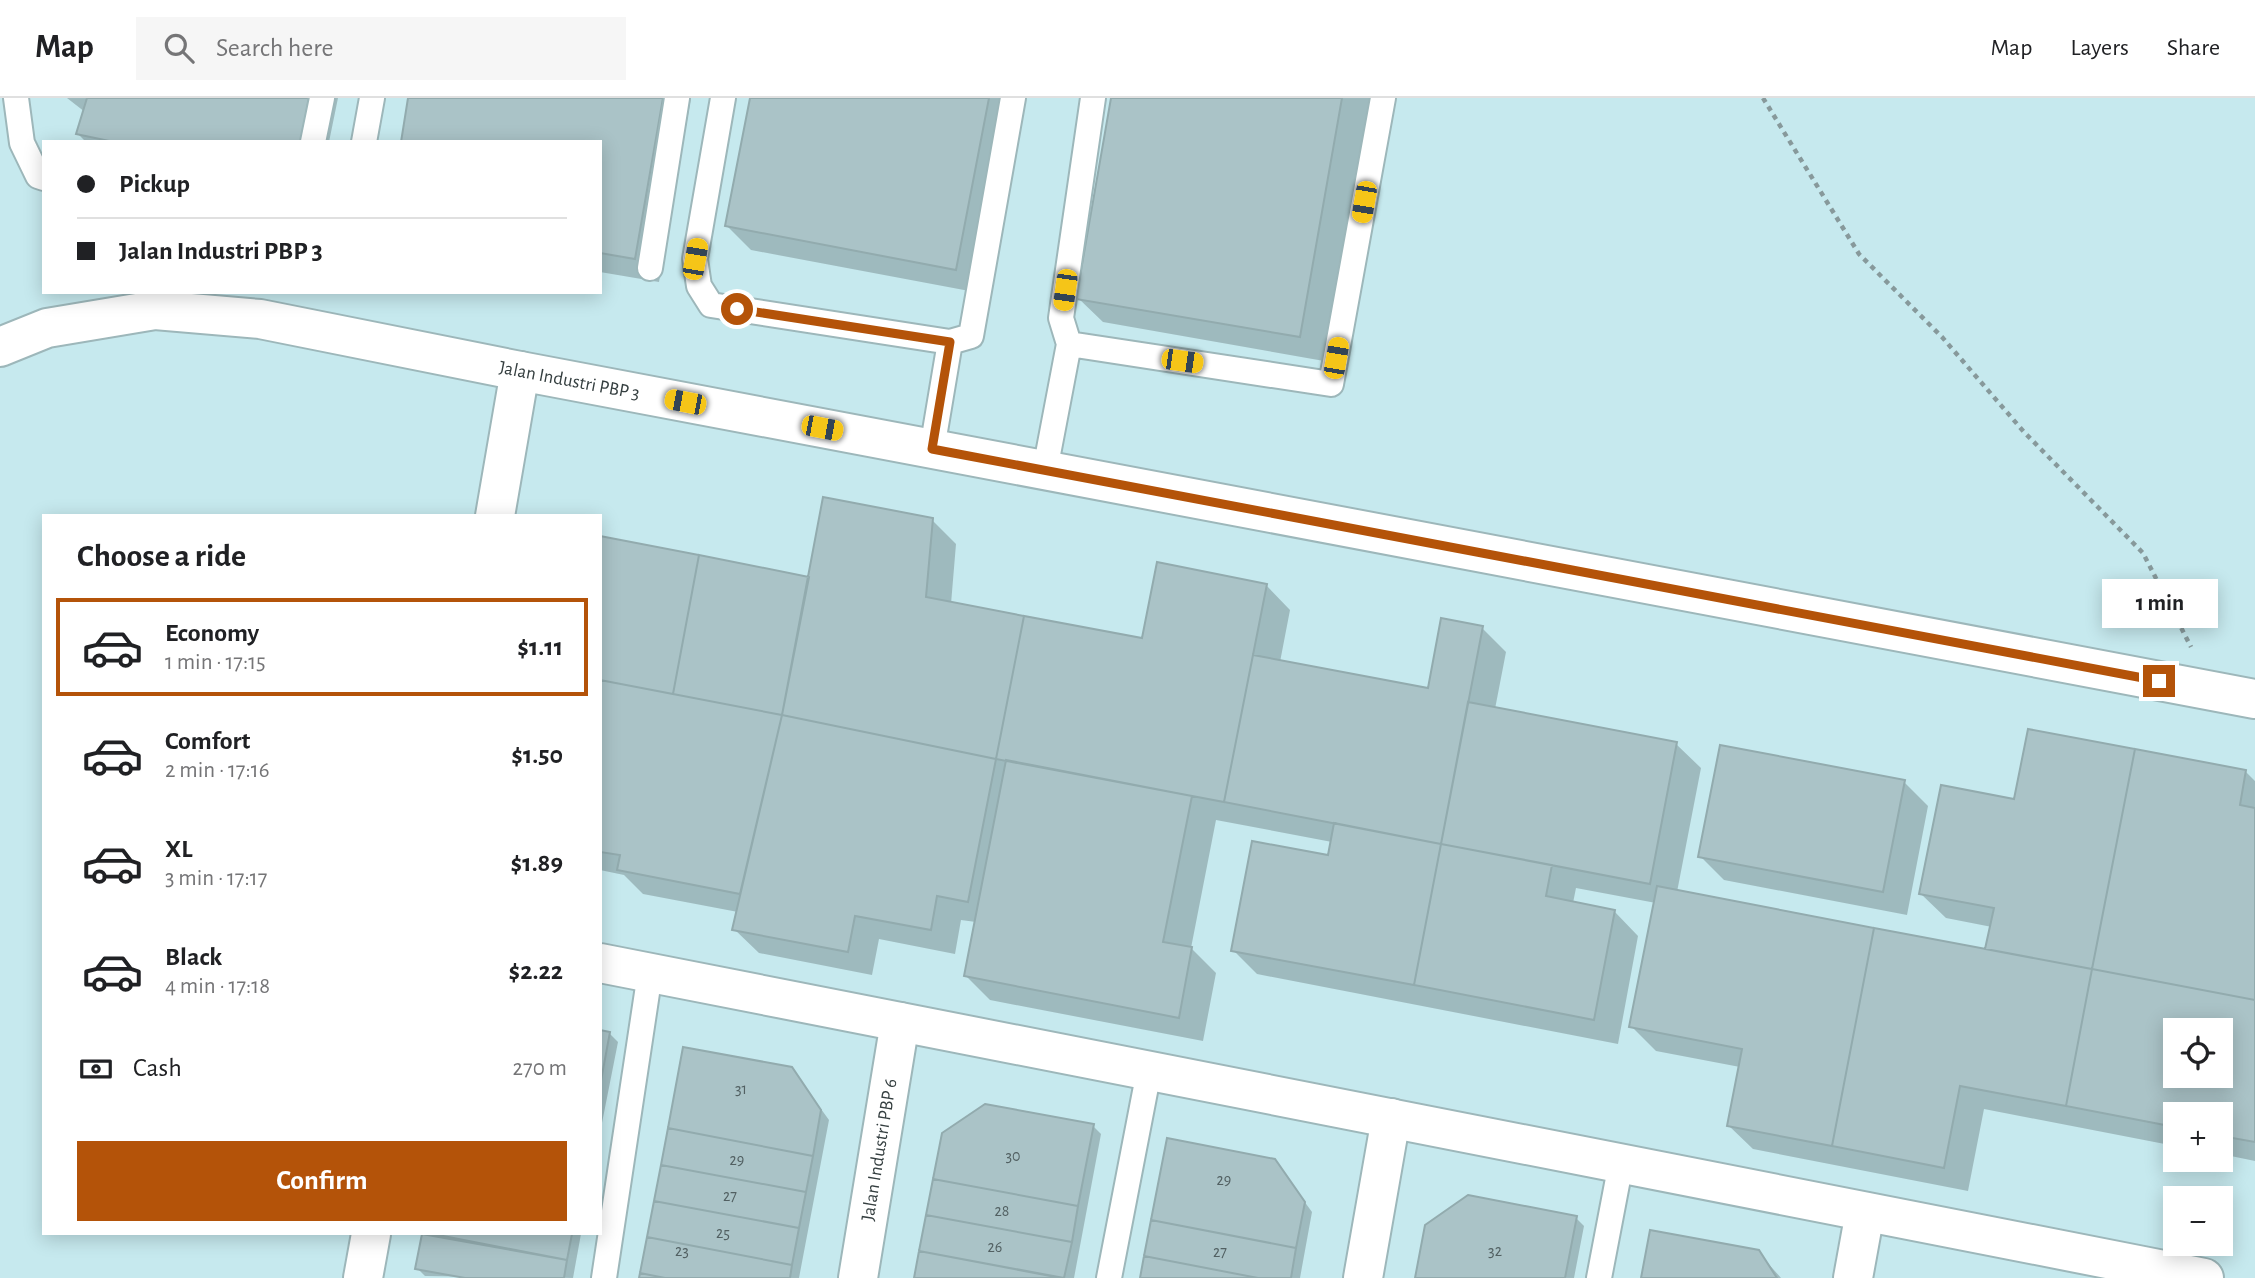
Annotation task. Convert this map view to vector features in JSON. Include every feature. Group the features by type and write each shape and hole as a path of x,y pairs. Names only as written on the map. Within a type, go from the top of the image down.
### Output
{"street":[{"name":"Jalan Industri PBP 3","path":"0,347 47,328 155,310 260,319 520,371 2255,699"},
{"path":"495,514 520,371"},
{"path":"602,963 1865,1212 2115,1270 2204,1278"},
{"name":"Jalan Industri PBP 6","path":"858,1278 900,1022"},
{"path":"1363,1278 1391,1118"},
{"path":"1853,1278 1865,1212"},
{"path":"363,1278 371,1235"}],"lane":[{"path":"16,98 22,143 38,176 42,177"},
{"path":"313,140 322,98"},
{"path":"365,140 372,98"},
{"path":"649,268 677,98"},
{"path":"723,98 695,259 699,286 711,304 950,342 971,336 1013,98"},
{"path":"1045,470 1069,344 1061,318 1093,98"},
{"path":"1069,344 1331,384 1383,98"},
{"path":"932,449 950,342"},
{"path":"604,1278 650,973"},
{"path":"1109,1278 1149,1071"},
{"path":"1600,1278 1621,1163"}],"path":[{"path":"1763,98 1859,254 1942,337 2024,432 2143,553 2213,691"}],"shaded area":[{"path":"0,98 2255,98 2255,1278 0,1278"}],"building":[{"path":"87,98 309,98 301,140 104,140 76,134"},
{"path":"408,98 663,98 635,259 602,253 602,140 401,140"},
{"path":"750,98 989,98 956,270 725,226"},
{"path":"1111,98 1342,98 1300,337 1076,299"},
{"path":"823,497 933,518 926,597 1024,616 996,759 782,715"},
{"path":"602,536 699,555 673,694 602,680"},
{"path":"699,555 809,577 782,715 673,694"},
{"path":"1157,562 1267,584 1224,802 996,759 1024,616 1142,638"},
{"path":"1441,618 1483,626 1441,844 1224,802 1253,655 1428,688"},
{"path":"602,680 782,715 740,894 617,870 620,855 602,852"},
{"path":"1468,702 1677,742 1650,884 1441,844"},
{"path":"782,715 996,759 968,902 937,896 931,930 855,916 848,952 732,930"},
{"path":"2028,729 2135,749 2092,969 1985,949 1994,908 1919,894 1941,785 2014,799"},
{"path":"1720,745 1905,780 1883,892 1698,857"},
{"path":"2135,749 2246,770 2240,805 2255,808 2255,1000 2092,969"},
{"path":"1006,760 1192,796 1163,942 1192,947 1179,1018 964,976"},
{"path":"1334,823 1441,844 1414,985 1231,951 1252,841 1328,855"},
{"path":"1441,844 1552,865 1546,896 1615,910 1594,1020 1414,985"},
{"path":"1657,886 1874,928 1832,1146 1727,1126 1742,1049 1629,1027"},
{"path":"1874,928 2092,969 2066,1106 1960,1086 1944,1168 1832,1146"},
{"path":"2092,969 2255,1000 2255,1142 2233,1138 2233,1102 2163,1102 2163,1125 2066,1106"},
{"path":"602,1030 610,1032 602,1075"},
{"path":"683,1047 792,1067 821,1110 813,1156 668,1128"},
{"path":"985,1104 1094,1124 1078,1206 933,1179 942,1133"},
{"path":"668,1128 813,1156 806,1192 661,1165"},
{"path":"1167,1138 1275,1159 1305,1202 1296,1248 1151,1220"},
{"path":"661,1165 806,1192 799,1228 654,1201"},
{"path":"933,1179 1078,1206 1072,1242 926,1215"},
{"path":"1468,1195 1577,1216 1565,1278 1415,1278 1425,1225"},
{"path":"654,1201 799,1228 792,1265 647,1237"},
{"path":"926,1215 1072,1242 1064,1278 919,1251"},
{"path":"1151,1220 1296,1248 1291,1278 1258,1278 1144,1256"},
{"path":"1650,1230 1759,1250 1777,1278 1641,1278"},
{"path":"422,1235 567,1260 564,1278 465,1278 415,1269"},
{"path":"438,1235 572,1235 567,1260"},
{"path":"647,1237 792,1265 790,1278 665,1278 640,1273"},
{"path":"919,1251 1061,1278 914,1278"},
{"path":"1144,1256 1258,1278 1140,1278"},
{"path":"640,1273 665,1278 639,1278"}],"route":[{"path":"737,309 950,342 932,449 2159,681"}]}
